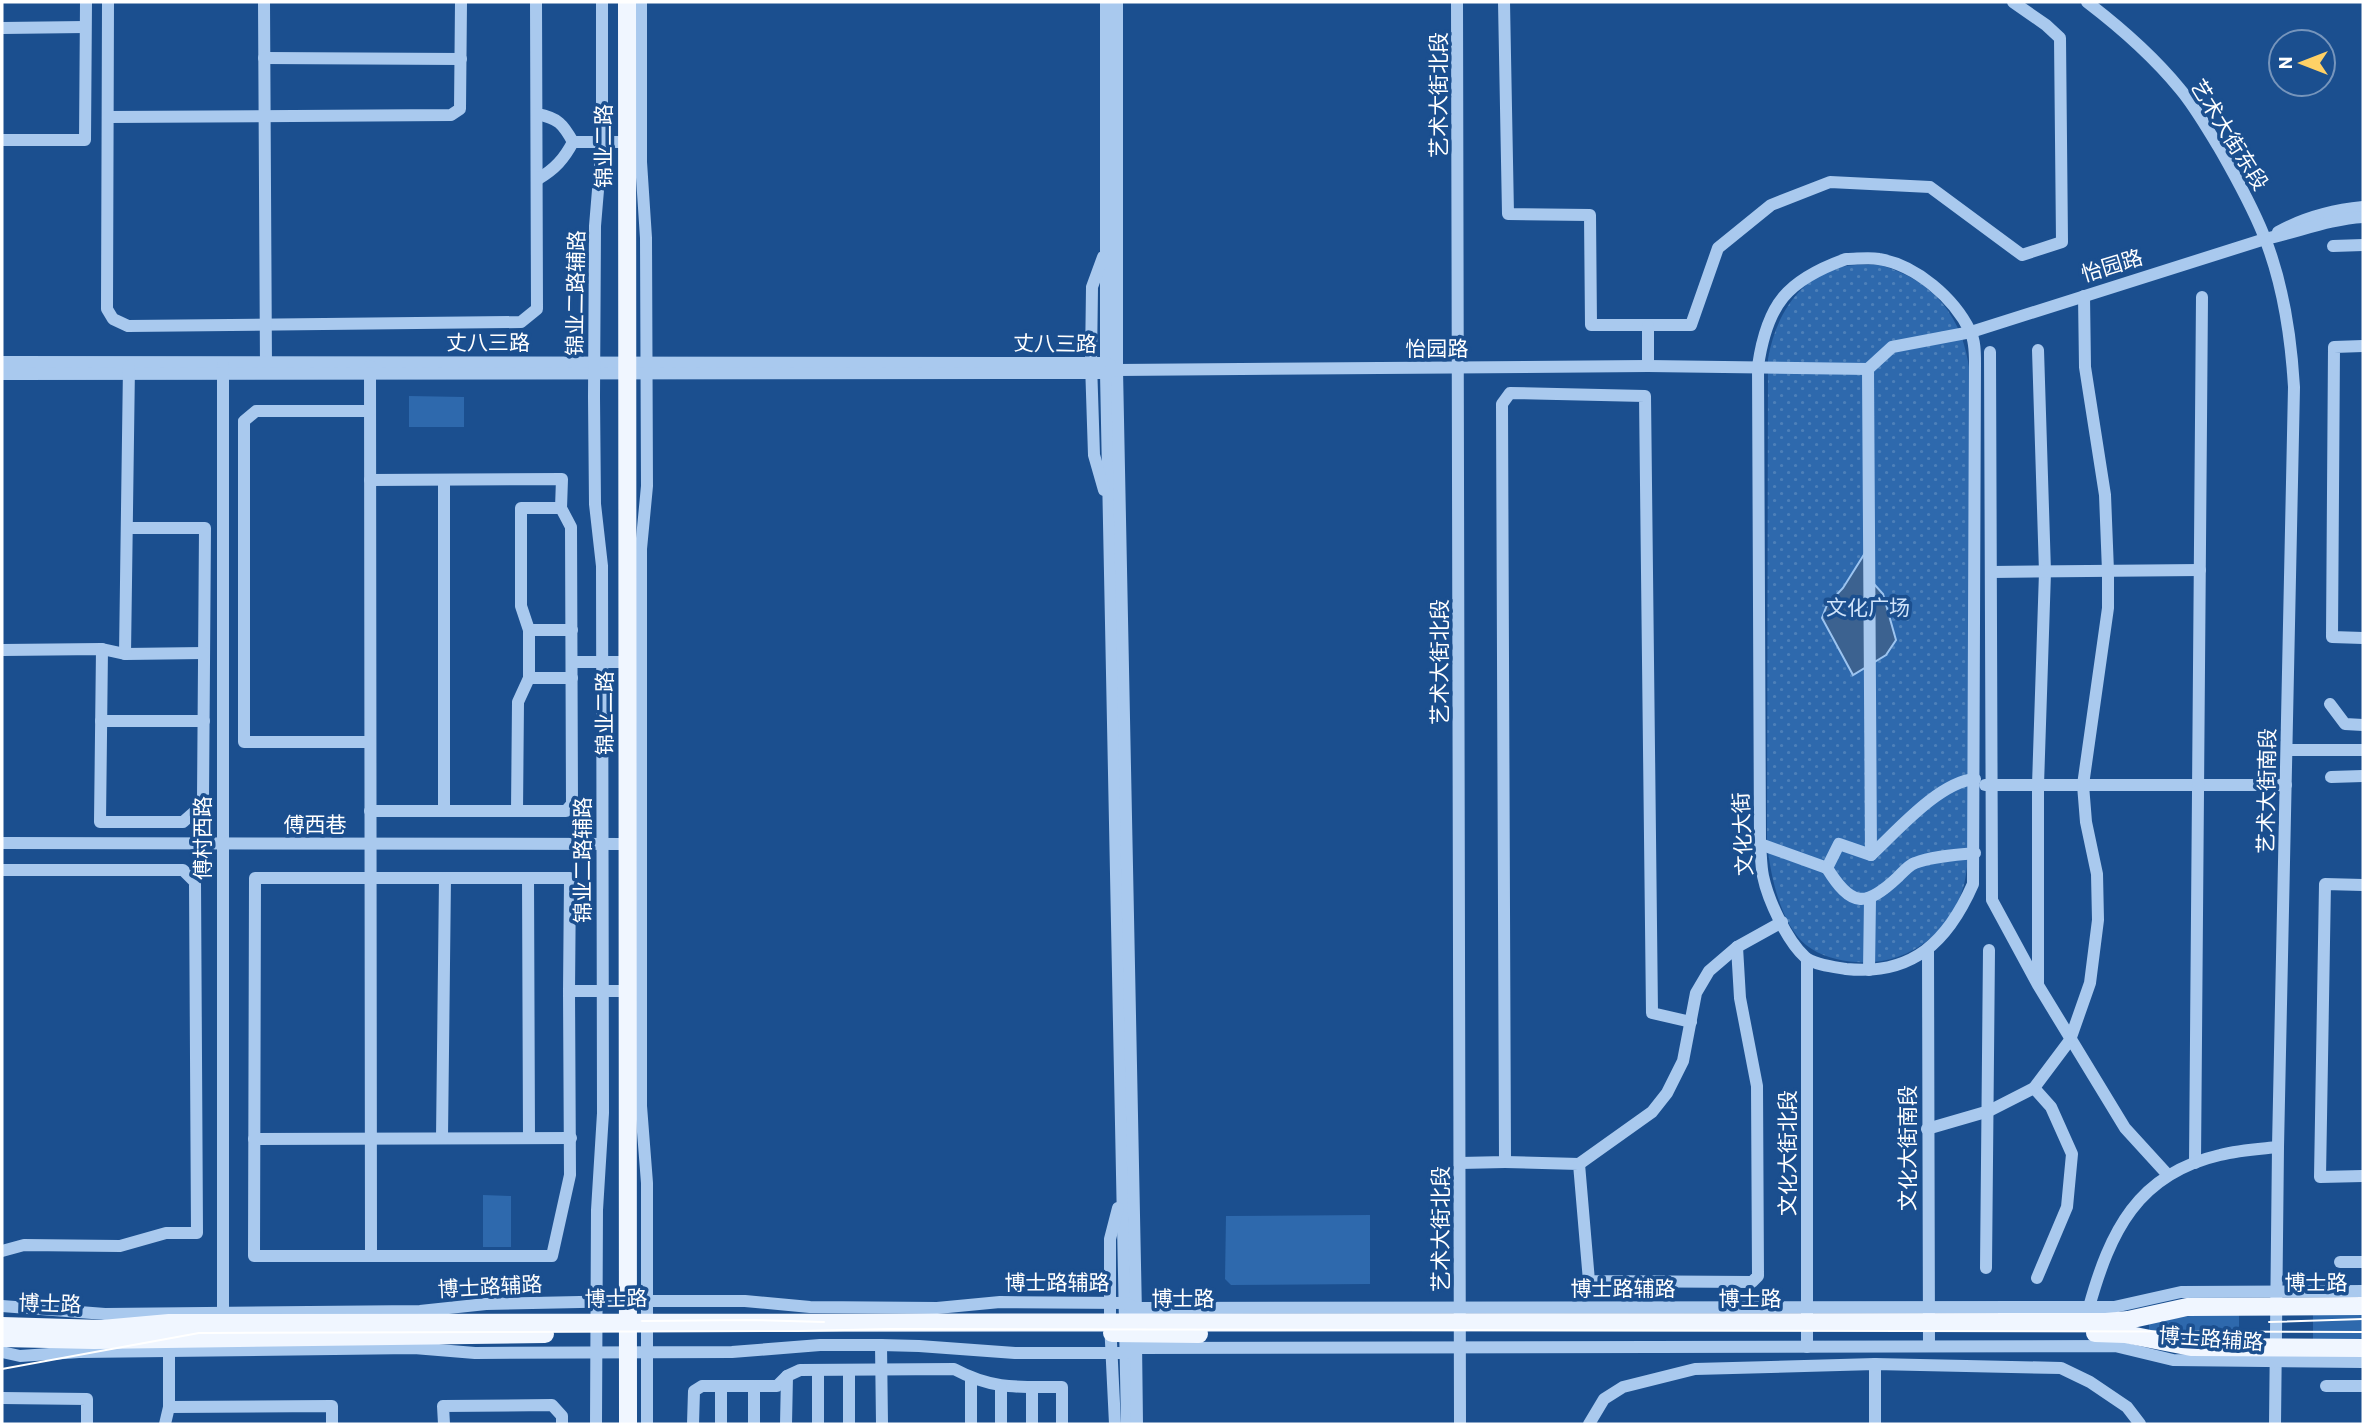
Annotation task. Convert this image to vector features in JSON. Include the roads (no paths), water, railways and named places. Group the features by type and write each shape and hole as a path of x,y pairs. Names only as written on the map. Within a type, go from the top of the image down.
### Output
{"main road":[{"name":"锦业二路","path":"615,2 615,142 622,367 615,662 616,991 622,1302 630,1327 622,1352 616,1424"},
{"name":"锦业二路","path":"615,142 627,2"},
{"name":"博士路","path":"11,1328 169,1345 630,1327 1126,1330 1929,1327 2106,1322 2187,1307 2276,1298 2363,1306"},
{"name":"博士路","path":"2,1338 11,1328 102,1329 169,1323 597,1328"},
{"name":"博士路","path":"1929,1327 2125,1334 2192,1347 2276,1355 2363,1348"},
{"path":"2,1351 11,1328"},
{"name":"锦业二路","path":"622,1352 628,1424"}],"street":[{"path":"2,140 85,140 86,2"},
{"path":"108,2 107,309 113,319 128,326 522,322 537,309 536,2"},
{"path":"264,2 266,368"},
{"path":"108,117 451,115 460,109 461,2"},
{"name":"锦业二路辅路","path":"602,2 615,142 595,226 595,504 615,662"},
{"path":"641,2 641,162 646,238 647,367 647,485 641,549 641,1106 647,1183 647,1301 630,1327 647,1352 647,1424"},
{"path":"1106,2 1106,250 1102,368 1126,1330 1138,1424"},
{"path":"1117,2 1102,368 1094,456 1109,506 1127,1424"},
{"name":"艺术大街北段","path":"1457,2 1460,1424"},
{"path":"1504,2 1508,214 1590,215 1591,325 1648,326 1691,325 1718,248 1771,205 1830,182 1930,187 2022,255 2062,242 2060,38 2014,2"},
{"name":"艺术大街东段","path":"2087,2 2147,53 2180,90 2201,118 2246,195 2266,239"},
{"path":"2,28 85,27"},
{"path":"264,58 461,59"},
{"path":"537,114 563,124 573,142"},
{"path":"573,142 615,142"},
{"path":"538,179 564,159 573,142"},
{"name":"怡园路","path":"2266,239 2296,222 2322,213 2363,206"},
{"name":"怡园路","path":"1102,368 1758,366 1868,369 1892,347 1971,332 2266,239 2363,217"},
{"name":"艺术大街南段","path":"2266,239 2283,300 2292,354 2294,387 2275,1424"},
{"path":"2333,246 2363,245"},
{"name":"文化大街","path":"1878,258 1914,273 1937,289 1971,332 1975,363 1973,884 1961,912 1943,936 1928,950 1915,958 1870,970 1837,968 1807,959 1796,946 1767,891 1763,875 1760,844 1758,366 1762,342 1769,320 1790,289 1819,270 1846,259 1878,258"},
{"path":"1927,1129 1989,1111 2034,1088 2070,1040 2091,983 2098,920 2097,874 2086,822 2083,785 2108,608 2108,571 2105,495 2085,367 2084,296"},
{"path":"2195,1163 2202,297"},
{"path":"1648,326 1648,366"},
{"path":"2363,346 2334,347 2332,624 2332,637 2363,638"},
{"path":"2038,350 2045,572 2038,785 2038,985"},
{"path":"1990,352 1992,900 2070,1040 2125,1128 2167,1174"},
{"name":"丈八三路","path":"2,362 129,368 1102,368"},
{"path":"125,654 129,368"},
{"name":"丈八三路","path":"2,374 129,368"},
{"name":"傅村西路","path":"223,368 223,1313"},
{"path":"369,368 371,1255"},
{"path":"1868,369 1871,855"},
{"path":"1505,1162 1502,404 1510,393 1646,396 1651,1013 1691,1022"},
{"path":"370,411 256,411 244,421 244,742 370,742"},
{"path":"369,480 562,478 562,508 571,527 573,662 572,804 566,811 369,811"},
{"path":"444,480 444,811"},
{"path":"517,811 518,702 529,678 529,631 521,606 521,508 562,508"},
{"path":"102,649 100,822 183,822 200,807 204,799 205,528 128,528"},
{"path":"1991,572 2200,570"},
{"path":"529,631 572,630"},
{"path":"2,650 102,649 125,654 204,653"},
{"path":"573,662 615,662"},
{"path":"529,678 572,678"},
{"path":"2330,704 2345,724 2363,725"},
{"path":"101,721 204,721"},
{"path":"2287,750 2363,750"},
{"path":"2331,777 2363,776"},
{"path":"1871,855 1927,804 1962,780 1992,785 2286,786"},
{"name":"傅西巷","path":"2,843 615,844"},
{"path":"1760,844 1827,868 1841,890 1852,897 1870,899 1880,894 1913,863 1975,853"},
{"path":"1827,868 1839,844 1871,855"},
{"path":"2,870 183,870 194,882 197,1220 197,1233 166,1233 120,1246 24,1245 2,1251"},
{"path":"255,878 444,878 570,878 570,1175 552,1256 254,1256 255,878"},
{"path":"442,1139 444,878"},
{"path":"528,878 529,1138"},
{"path":"2363,885 2325,884 2320,1177 2363,1176"},
{"path":"1870,899 1870,970"},
{"path":"1460,1163 1579,1164 1651,1112 1667,1093 1683,1061 1696,993 1709,971 1737,947 1782,922"},
{"path":"1579,1164 1589,1281 1752,1282 1758,1276 1756,1086 1740,998 1737,947"},
{"name":"文化大街南段","path":"1928,950 1929,1327"},
{"path":"1986,1268 1989,950"},
{"name":"文化大街北段","path":"1807,959 1807,1327"},
{"path":"569,991 616,991 603,1113 597,1210 596,1424"},
{"path":"2034,1088 2051,1107 2072,1154 2067,1207 2037,1278"},
{"path":"254,1139 571,1138"},
{"path":"2089,1307 2100,1266 2123,1221 2143,1195 2167,1174 2220,1154 2278,1147"},
{"path":"1115,1424 1126,1330 1110,1302 1110,1239 1123,1190"},
{"path":"2340,1262 2363,1262"},
{"name":"博士路辅路","path":"2,1351 20,1356 169,1345 414,1348 475,1353 596,1353 733,1352 820,1345 881,1345 1014,1353 1126,1330 1929,1327 2089,1307 2114,1307 2181,1292 2276,1298 2363,1291"},
{"name":"博士路辅路","path":"2,1306 105,1314 420,1311 486,1304 647,1301 744,1301 810,1307 923,1308 1000,1302 1110,1302 1126,1330"},
{"path":"165,1424 169,1407 169,1345"},
{"path":"881,1345 882,1424"},
{"name":"博士路辅路","path":"2276,1355 2363,1362"},
{"path":"1875,1364 1875,1424"},
{"path":"1589,1424 1604,1399 1623,1387 1695,1369 1875,1364 2060,1368 2091,1382 2127,1407 2140,1424"},
{"path":"693,1424 694,1391 702,1386 777,1386 787,1376 800,1370 954,1369 971,1378 1001,1387 1062,1387 1062,1424"},
{"path":"818,1370 818,1424"},
{"path":"849,1370 849,1424"},
{"path":"786,1424 787,1376"},
{"path":"971,1378 971,1424"},
{"path":"721,1386 721,1424"},
{"path":"754,1386 754,1424"},
{"path":"2326,1386 2363,1386"},
{"path":"1001,1387 1001,1424"},
{"path":"1032,1387 1032,1424"},
{"path":"2,1398 88,1399 87,1424"},
{"path":"443,1424 443,1406 552,1405 562,1416 562,1424"},
{"path":"169,1407 331,1406 332,1424"}],"tram line":[{"path":"2269,1322 2363,1319"},
{"path":"642,1321 824,1322"},
{"path":"2,1369 199,1333 892,1329 2363,1332"}],"park label":[{"name":"文化广场","path":"1868,608"}]}
